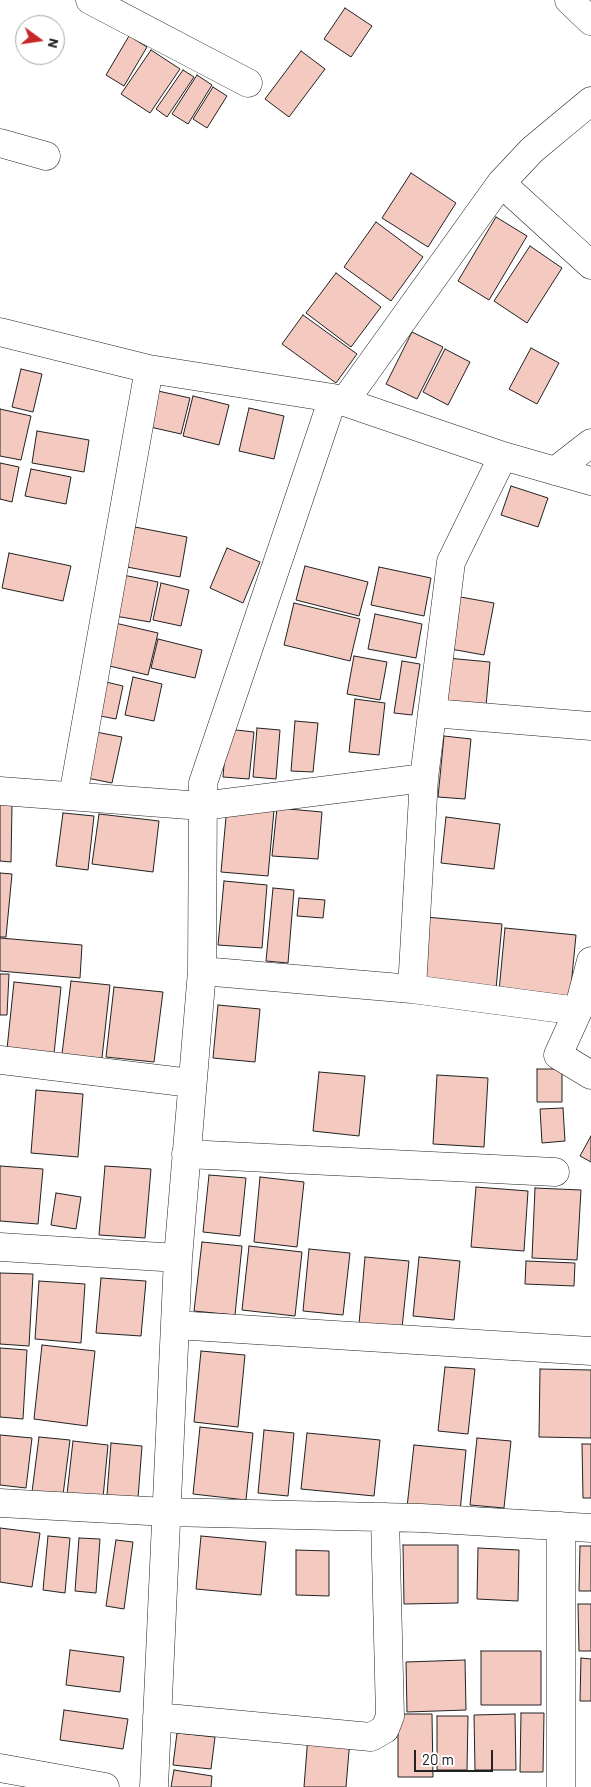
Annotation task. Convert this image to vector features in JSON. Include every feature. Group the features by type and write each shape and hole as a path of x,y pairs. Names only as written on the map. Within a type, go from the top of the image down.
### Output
{"street":[{"path":"90,0 248,83"},
{"path":"569,0 591,21"},
{"path":"154,1787 178,1258 202,971 203,783 338,400 501,183 532,150 591,101"},
{"path":"0,143 46,156"},
{"path":"501,183 591,265"},
{"path":"0,332 149,369 338,400 503,456 591,481"},
{"path":"73,796 149,369"},
{"path":"555,471 591,444"},
{"path":"412,989 424,778 451,562 503,456"},
{"path":"432,713 591,726"},
{"path":"0,791 202,806 424,778"},
{"path":"591,962 578,1011 558,1055 591,1075"},
{"path":"202,971 412,989 578,1011"},
{"path":"0,1060 192,1083"},
{"path":"186,1154 555,1172"},
{"path":"0,1247 178,1258"},
{"path":"175,1325 591,1351"},
{"path":"0,1503 167,1512 385,1517 591,1528"},
{"path":"157,1717 371,1737 385,1729 390,1716 385,1517"},
{"path":"561,1526 561,1787"},
{"path":"0,1768 106,1787"}],"building":[{"path":"345,8 372,26 351,57 324,39"},
{"path":"129,36 147,47 124,86 106,75"},
{"path":"151,50 180,69 150,113 121,94"},
{"path":"301,51 325,69 289,117 265,99"},
{"path":"183,70 194,77 167,117 156,109"},
{"path":"197,75 212,85 188,124 172,114"},
{"path":"213,87 227,96 207,128 193,119"},
{"path":"411,173 456,203 428,247 382,218"},
{"path":"496,217 527,236 489,300 458,281"},
{"path":"376,222 423,257 391,301 344,267"},
{"path":"530,246 562,268 527,323 494,301"},
{"path":"336,273 381,307 351,347 306,313"},
{"path":"303,315 357,354 336,383 282,344"},
{"path":"412,332 443,347 417,399 386,384"},
{"path":"531,348 559,363 537,404 509,389"},
{"path":"445,349 470,362 448,405 423,392"},
{"path":"21,369 42,374 33,412 12,407"},
{"path":"158,391 190,398 181,434 150,427"},
{"path":"193,396 229,405 219,445 183,436"},
{"path":"249,408 284,416 274,459 239,451"},
{"path":"0,409 31,416 21,460 0,456"},
{"path":"37,431 89,440 84,472 32,463"},
{"path":"0,463 19,467 12,502 0,499"},
{"path":"31,469 71,477 66,504 25,496"},
{"path":"511,486 548,498 538,527 501,515"},
{"path":"135,527 187,537 180,577 127,567"},
{"path":"227,548 260,562 243,603 210,588"},
{"path":"9,553 71,566 63,601 2,588"},
{"path":"305,566 368,582 359,616 296,600"},
{"path":"379,567 431,578 424,616 371,605"},
{"path":"123,575 158,582 150,622 115,616"},
{"path":"161,583 189,590 181,626 153,620"},
{"path":"455,596 494,603 484,655 445,648"},
{"path":"294,603 360,619 350,661 284,645"},
{"path":"375,614 422,624 416,658 368,649"},
{"path":"115,623 158,633 148,675 105,665"},
{"path":"158,639 202,650 195,678 151,668"},
{"path":"354,656 387,662 380,700 347,694"},
{"path":"447,658 490,662 485,717 442,713"},
{"path":"402,661 420,664 412,715 394,713"},
{"path":"133,677 162,684 154,721 125,715"},
{"path":"102,681 123,686 116,719 95,715"},
{"path":"355,699 385,703 379,755 349,752"},
{"path":"295,721 318,723 313,772 291,771"},
{"path":"257,728 280,730 276,779 253,777"},
{"path":"227,729 254,732 249,779 223,777"},
{"path":"96,732 122,737 112,783 87,778"},
{"path":"444,736 471,739 465,799 438,797"},
{"path":"0,804 12,805 11,862 0,861"},
{"path":"227,806 274,810 268,876 221,872"},
{"path":"277,808 322,812 318,859 272,856"},
{"path":"63,813 94,816 88,870 56,866"},
{"path":"99,814 159,821 153,872 92,864"},
{"path":"446,817 500,824 494,869 441,863"},
{"path":"0,873 12,874 6,937 0,937"},
{"path":"224,881 267,885 262,948 218,945"},
{"path":"273,888 294,890 288,963 266,961"},
{"path":"299,898 325,900 323,918 297,916"},
{"path":"426,917 502,924 496,989 420,982"},
{"path":"505,928 576,935 570,997 499,991"},
{"path":"0,938 82,945 80,978 0,971"},
{"path":"0,974 9,974 7,1015 0,1015"},
{"path":"71,981 110,985 101,1067 61,1062"},
{"path":"14,982 61,987 54,1054 7,1049"},
{"path":"114,987 163,992 154,1062 106,1057"},
{"path":"218,1005 260,1009 255,1062 213,1058"},
{"path":"537,1069 562,1069 562,1102 537,1102"},
{"path":"319,1072 365,1076 359,1136 313,1131"},
{"path":"437,1075 488,1078 484,1147 433,1144"},
{"path":"36,1090 83,1094 78,1157 31,1153"},
{"path":"563,1108 565,1141 542,1143 540,1109"},
{"path":"591,1136 591,1162 580,1156"},
{"path":"0,1166 43,1169 38,1224 0,1221"},
{"path":"105,1166 151,1169 145,1238 99,1235"},
{"path":"209,1175 246,1178 240,1236 203,1232"},
{"path":"260,1177 304,1182 297,1247 254,1242"},
{"path":"476,1187 528,1191 524,1251 471,1247"},
{"path":"535,1188 581,1190 577,1260 532,1258"},
{"path":"56,1193 81,1197 76,1229 51,1225"},
{"path":"202,1242 242,1246 235,1315 194,1311"},
{"path":"249,1246 302,1252 295,1316 242,1310"},
{"path":"309,1249 350,1253 343,1315 303,1311"},
{"path":"365,1257 409,1261 402,1328 359,1324"},
{"path":"419,1257 460,1261 454,1320 413,1316"},
{"path":"526,1261 575,1263 574,1286 525,1284"},
{"path":"0,1273 33,1274 29,1346 0,1344"},
{"path":"101,1278 146,1281 141,1336 96,1333"},
{"path":"39,1281 85,1284 81,1343 35,1339"},
{"path":"42,1345 95,1351 87,1426 34,1419"},
{"path":"0,1348 27,1350 23,1419 0,1417"},
{"path":"201,1351 245,1355 238,1427 194,1422"},
{"path":"445,1367 475,1369 468,1434 438,1431"},
{"path":"540,1369 591,1370 591,1438 539,1437"},
{"path":"200,1427 253,1433 246,1500 193,1494"},
{"path":"264,1430 294,1433 288,1496 258,1493"},
{"path":"307,1433 380,1440 374,1496 301,1489"},
{"path":"0,1435 32,1438 26,1488 0,1485"},
{"path":"39,1437 70,1440 63,1495 32,1492"},
{"path":"477,1438 511,1441 504,1508 470,1505"},
{"path":"73,1441 108,1445 103,1498 67,1494"},
{"path":"111,1443 142,1446 138,1498 107,1495"},
{"path":"582,1444 591,1444 591,1498 583,1498"},
{"path":"414,1445 466,1450 460,1512 407,1507"},
{"path":"0,1528 40,1533 32,1587 0,1582"},
{"path":"48,1536 70,1538 65,1593 43,1590"},
{"path":"201,1536 266,1542 261,1595 196,1589"},
{"path":"79,1538 100,1539 96,1593 75,1591"},
{"path":"116,1540 133,1542 124,1609 106,1606"},
{"path":"403,1545 458,1545 458,1603 404,1604"},
{"path":"580,1546 591,1546 591,1591 579,1591"},
{"path":"478,1548 519,1550 518,1601 477,1599"},
{"path":"296,1550 329,1551 329,1596 296,1595"},
{"path":"578,1604 591,1604 591,1651 579,1651"},
{"path":"70,1650 124,1657 120,1692 66,1685"},
{"path":"481,1651 541,1651 541,1705 481,1705"},
{"path":"581,1658 591,1659 591,1701 580,1701"},
{"path":"465,1660 466,1710 407,1712 406,1662"},
{"path":"64,1710 128,1719 123,1749 60,1740"},
{"path":"521,1713 544,1713 543,1772 520,1772"},
{"path":"398,1714 432,1714 433,1777 398,1777"},
{"path":"515,1714 516,1770 475,1770 474,1715"},
{"path":"437,1716 468,1716 467,1770 437,1770"},
{"path":"177,1733 215,1737 211,1769 173,1765"},
{"path":"308,1736 350,1739 346,1787 304,1787"},
{"path":"174,1770 212,1776 211,1787 171,1787"}]}
